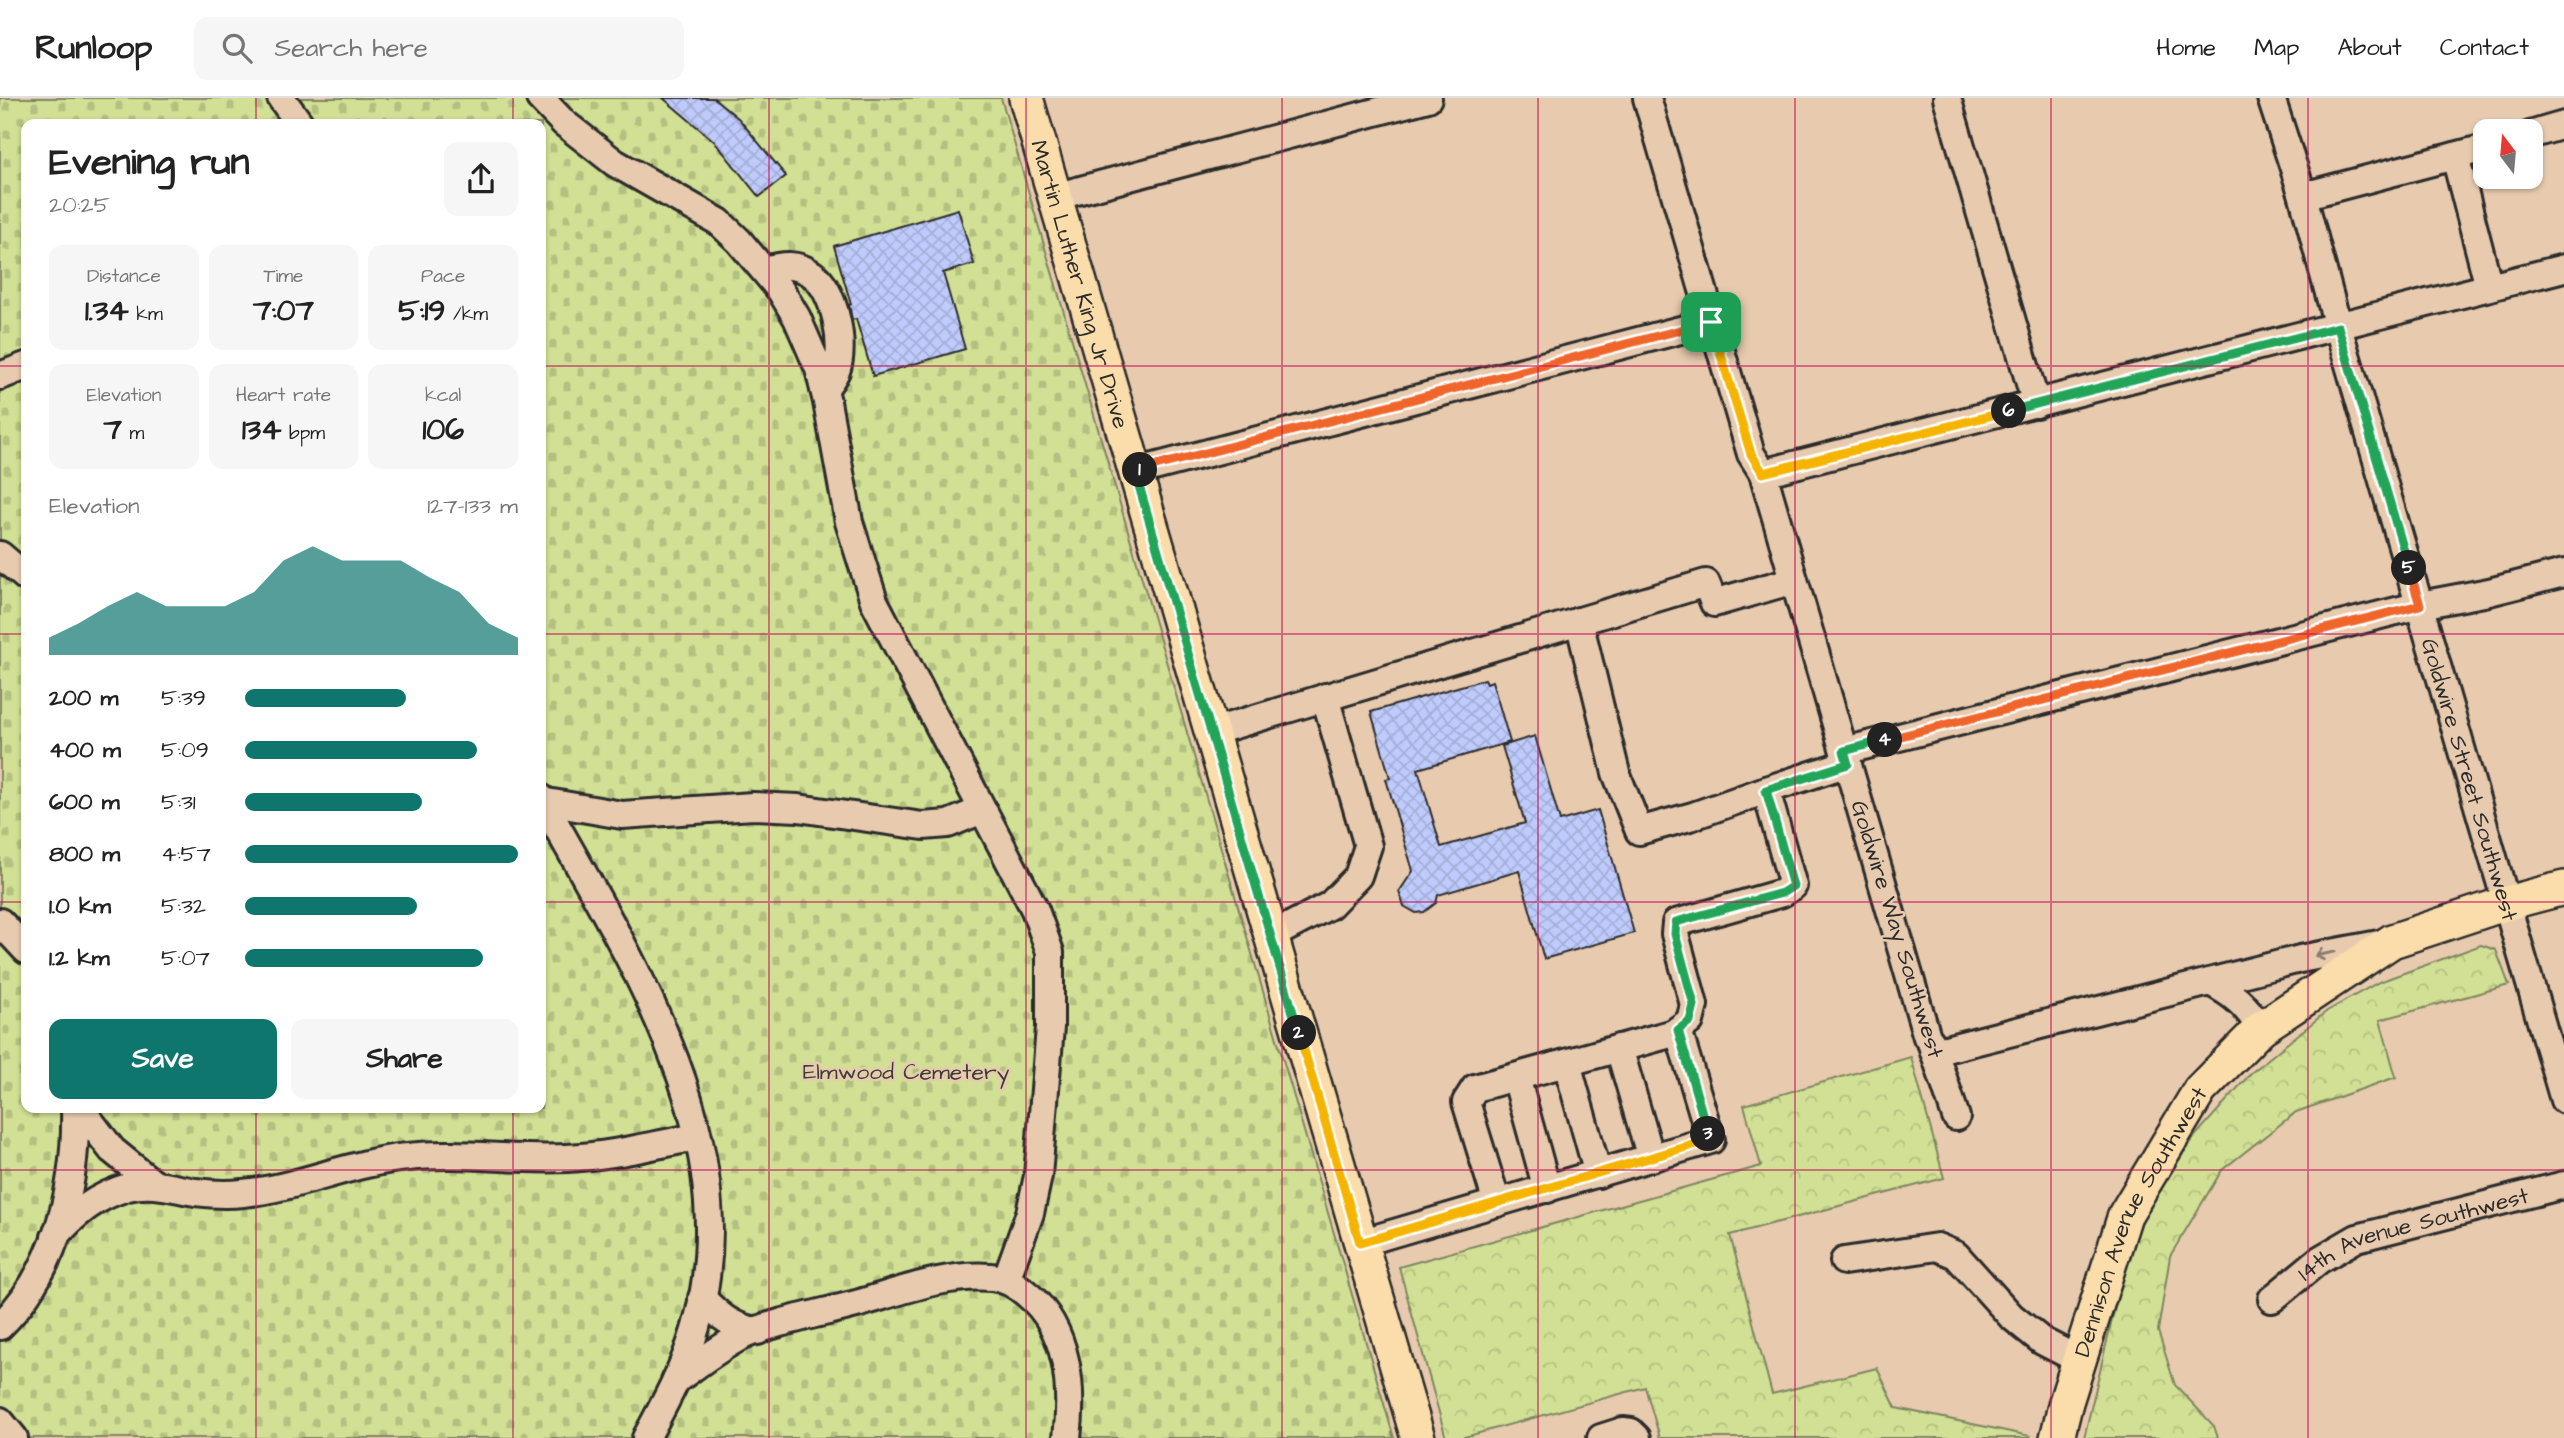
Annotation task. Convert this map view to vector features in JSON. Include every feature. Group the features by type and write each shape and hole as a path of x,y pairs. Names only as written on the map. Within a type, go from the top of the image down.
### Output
{"main road":[{"name":"Martin Luther King Jr Drive","path":"1026,98 1418,1438"},
{"name":"Dennison Avenue Southwest","path":"2057,1438 2125,1214 2200,1090 2261,1028 2392,941 2507,902 2564,888"}],"street":[{"path":"540,98 574,132 615,163 719,222 765,270 797,318 815,359 824,390 849,522 874,601 1035,910 1050,952 1050,1027 1038,1176 1030,1213 1006,1280"},
{"path":"1054,197 1352,108 1428,98"},
{"name":"Goldwire Way Southwest","path":"1647,98 1751,454 1763,473 1888,907 1956,1117"},
{"path":"1947,98 2036,404"},
{"name":"Goldwire Street Southwest","path":"2271,98 2303,196 2338,327 2564,1100"},
{"path":"2543,131 2564,125"},
{"path":"2303,196 2473,151"},
{"path":"2455,156 2489,288"},
{"path":"765,270 783,264 800,267 813,274 822,284 830,301 841,341 836,371 824,390"},
{"path":"1763,473 2564,268"},
{"path":"1135,472 1711,322"},
{"path":"0,376 21,368"},
{"path":"0,555 21,573"},
{"path":"1578,621 1616,774 1639,831 1693,816 1766,790 1846,757 2420,605 2489,592 2564,573"},
{"path":"1211,732 1706,583 1714,603 1794,580"},
{"path":"1271,936 1330,905 1358,876 1367,846 1325,697"},
{"path":"1497,1203 1466,1102 1475,1088 1674,1033 1690,1021 1694,1005 1675,934 1676,922 1782,893 1793,886 1766,790"},
{"path":"546,801 622,815 752,806 798,808 923,826 948,824 982,810"},
{"path":"546,809 654,1009 680,1073 697,1137 708,1200 709,1259 695,1329 675,1381 646,1438"},
{"path":"0,922 21,945"},
{"path":"1934,1052 2300,959 2392,941"},
{"path":"2210,982 2243,1003 2261,1028"},
{"path":"1360,1243 1710,1140 1678,1030"},
{"path":"1619,1048 1651,1158"},
{"path":"1567,1063 1598,1174"},
{"path":"1517,1077 1547,1189"},
{"path":"0,1326 26,1298 55,1237 64,1212 71,1176 77,1113"},
{"path":"81,1113 112,1150 154,1184"},
{"path":"55,1237 88,1205 130,1186 154,1184 210,1194 246,1193 295,1184 356,1165 408,1157 438,1154 567,1158 621,1152 697,1137"},
{"name":"14th Avenue Southwest","path":"2272,1299 2319,1260 2357,1238 2564,1185"},
{"path":"1844,1261 1937,1247 1956,1255 2011,1316 2042,1341 2079,1360"},
{"path":"675,1381 724,1347 758,1331 956,1278 977,1276 1006,1280 1032,1298 1056,1331 1068,1371 1068,1438"},
{"path":"702,1298 729,1322 741,1329 758,1331"},
{"path":"0,1421 14,1438"},
{"path":"1601,1438 1623,1431 1631,1432 1637,1438"}],"green space":[{"name":"Elmwood Cemetery","path":"0,98 1001,98 1394,1438 0,1438"},
{"path":"2481,945 2496,950 2509,985 2380,1020 2396,1077 2296,1112 2222,1170 2170,1256 2158,1331 2175,1385 2214,1426 2218,1438 2084,1438 2126,1261 2149,1204 2196,1135 2251,1073 2327,1011 2379,982"},
{"path":"1911,1057 1944,1178 1730,1235 1772,1394 1877,1368 1896,1408 2030,1436 2029,1438 1660,1438 1645,1387 1461,1438 1446,1438 1399,1267 1761,1166 1744,1105"}],"building":[{"path":"663,98 714,98 739,119 786,176 759,197 715,142"},
{"path":"958,209 974,264 943,273 965,349 873,376 856,319 852,320 851,304 834,246"},
{"path":"1485,679 1487,683 1492,681 1510,742 1418,769 1441,847 1525,823 1502,746 1535,736 1560,821 1598,810 1634,933 1544,959 1519,871 1438,895 1436,903 1424,912 1416,913 1404,906 1399,892 1413,871 1386,779 1390,778 1371,712"}],"route":[{"path":"1711,322 1751,454 1763,473 2338,327 2420,605 1844,751 1848,764 1766,790 1793,886 1782,893 1676,922 1675,934 1694,1005 1690,1021 1678,1030 1710,1140 1360,1243 1135,472 1711,322"}]}
